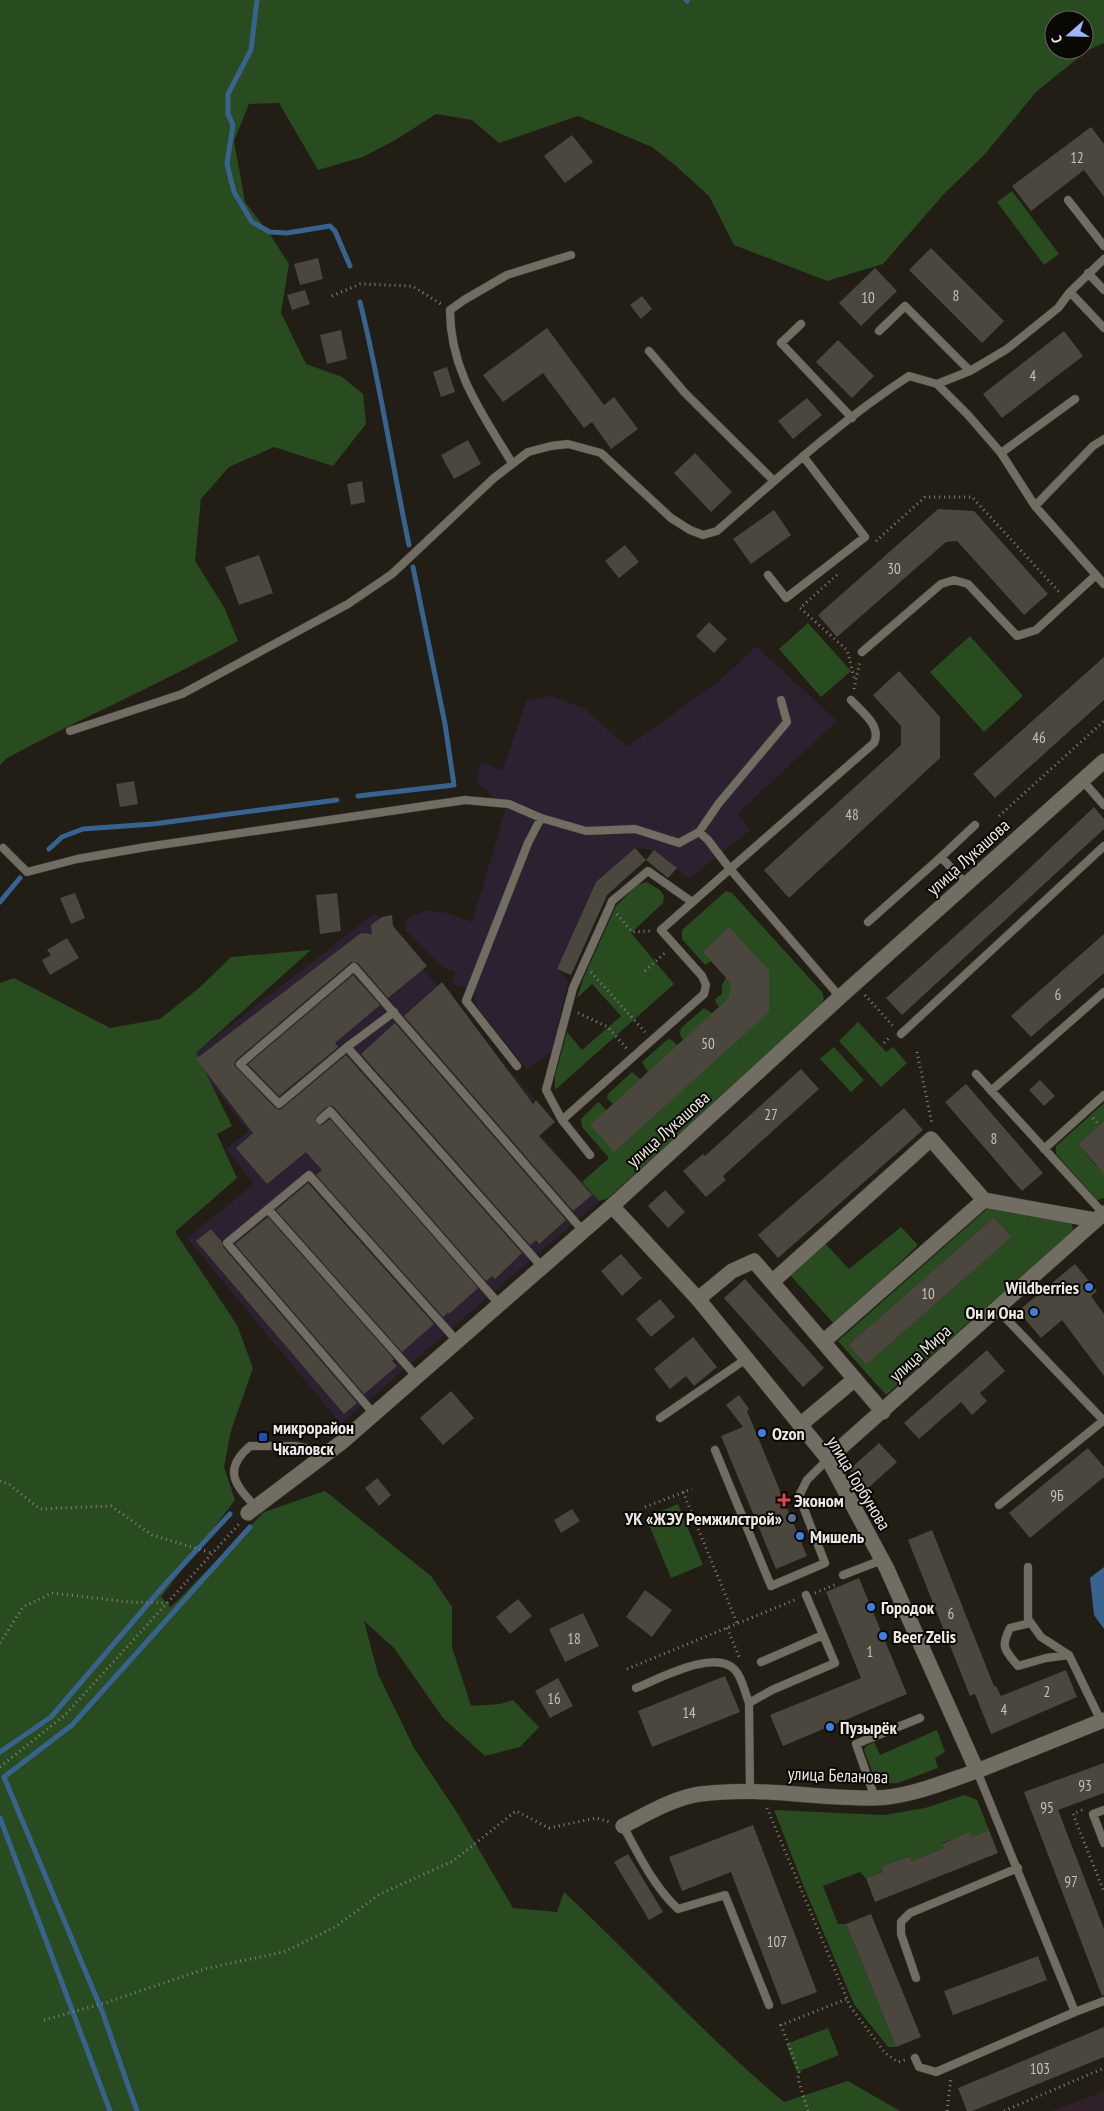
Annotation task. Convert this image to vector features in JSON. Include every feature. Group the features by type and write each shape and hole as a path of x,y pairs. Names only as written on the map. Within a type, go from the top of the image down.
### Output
{"street":[{"name":"улица Лукашова","path":"252,1510 374,1414 612,1206 855,983 1104,761"},
{"path":"772,1282 931,1139 984,1200 1101,1215"},
{"path":"823,1342 984,1200"},
{"name":"улица Горбунова","path":"612,1206 698,1299 828,1459 882,1560 977,1771"},
{"name":"улица Мира","path":"828,1459 883,1412 1101,1215"},
{"path":"698,1299 732,1271 754,1261 883,1412"},
{"path":"800,1425 855,1379"},
{"name":"улица Беланова","path":"623,1826 660,1807 699,1795 750,1790 875,1798 904,1795 977,1771 1103,1720"}],"lane":[{"path":"1068,200 1104,246"},
{"path":"512,464 474,400 456,361 450,329 450,310 507,275 571,254"},
{"path":"937,384 970,371 1021,337 1058,308 1070,292 1104,259"},
{"path":"1088,273 1104,290"},
{"path":"1070,292 1104,328"},
{"path":"879,331 905,306 970,371"},
{"path":"801,324 781,343 852,418"},
{"path":"649,351 684,393 774,481"},
{"path":"70,731 182,694 348,604 392,574 512,464 528,452 568,444 601,453 671,518 690,530 703,535 717,531 803,456 878,396 909,376 937,384 1001,453 1035,506 1104,584"},
{"path":"1001,453 1075,399"},
{"path":"1035,506 1093,446 1104,439"},
{"path":"768,575 786,598 865,538 803,456"},
{"path":"862,652 942,584 954,580 968,584 1017,636 1036,630 1096,575"},
{"path":"3,848 27,872 77,859 146,847 464,800 509,804 541,818 586,831 635,829 679,844 699,832 719,803 788,722 781,700"},
{"path":"562,1120 704,994 706,985 702,976 661,930 874,743 877,736 876,728 851,700"},
{"path":"1082,780 1104,805"},
{"path":"517,1066 466,1001 528,843 541,818"},
{"path":"868,922 975,825"},
{"path":"699,832 708,840 730,869 840,997"},
{"path":"899,1032 1104,846"},
{"path":"941,857 966,884"},
{"path":"590,1155 562,1120 546,1090 573,988 612,901 648,871 692,902"},
{"path":"394,1012 347,1047 279,1104 240,1064 354,967 394,1012 582,1231"},
{"path":"991,1091 1104,992"},
{"path":"347,1047 542,1267"},
{"path":"976,1074 1101,1215"},
{"path":"1044,1149 1104,1095"},
{"path":"320,1120 330,1111 499,1304"},
{"path":"374,1414 227,1243 309,1175 457,1341"},
{"path":"268,1209 416,1376"},
{"path":"996,1309 1104,1420 999,1505"},
{"path":"660,1418 746,1359"},
{"path":"252,1510 236,1481 233,1469 238,1456 250,1446 295,1446 328,1452"},
{"path":"715,1450 771,1586 825,1564 799,1496 807,1480 828,1459"},
{"path":"844,1578 882,1560"},
{"path":"1028,1567 1028,1620 1040,1638 1069,1655 1103,1720"},
{"path":"749,1702 835,1663 806,1595"},
{"path":"1030,1623 1010,1628 1004,1640 1005,1650 1018,1666 1046,1658 1069,1655"},
{"path":"761,1662 823,1635"},
{"path":"636,1688 697,1664 723,1662 736,1670 749,1702 750,1790"},
{"path":"875,1798 856,1744 920,1718"},
{"path":"977,1771 1075,2012"},
{"path":"1104,1810 1093,1814 1104,1843"},
{"path":"623,1826 652,1876 678,1909 725,1895 769,2005"},
{"path":"916,1978 901,1934 901,1922 910,1913 1018,1868"},
{"path":"915,2058 919,2067 936,2072 1104,2001"}],"path":[{"path":"332,296 360,284 412,286 450,310"},
{"path":"874,543 925,498 972,497 1067,601"},
{"path":"844,569 800,608 847,650 856,681"},
{"path":"851,700 862,652"},
{"path":"999,816 1104,721"},
{"path":"610,906 632,932 661,930"},
{"path":"645,971 674,945"},
{"path":"584,964 652,1040"},
{"path":"855,983 885,1020 899,1032"},
{"path":"568,1008 608,1027 634,1057"},
{"path":"884,1043 890,1037"},
{"path":"917,1052 934,1130"},
{"path":"0,1481 10,1485 40,1509 111,1506 152,1535 212,1553"},
{"path":"645,1507 692,1489"},
{"path":"683,1492 737,1624"},
{"path":"0,1767 66,1715 252,1510"},
{"path":"627,1668 844,1578"},
{"path":"0,1643 23,1607 52,1594 129,1602 168,1603"},
{"path":"766,1805 847,1999 885,2053 898,2062 915,2058"},
{"path":"44,2020 108,2002 208,1968 284,1952 335,1927 380,1894 453,1860 516,1811 549,1828 596,1818 623,1826"},
{"path":"808,2111 798,2079 799,2072 782,2026 847,1999"},
{"path":"947,2111 952,2065"},
{"path":"1004,2111 1104,2068"}],"shaded area":[{"path":"756,646 837,721 737,814 750,830 689,879 654,850 635,848 596,882 557,969 568,980 553,1049 545,1058 527,1069 479,1010 471,989 452,984 455,972 443,968 405,930 407,919 426,910 447,913 472,922 506,808 476,782 481,761 502,771 527,700 551,696 584,708 627,747 719,681"},
{"path":"375,913 534,1099 521,1113 599,1201 341,1424 187,1238 254,1184 226,1149 248,1131 190,1057"},
{"path":"1104,2091 1104,2111 1052,2111"}],"green space":[{"path":"0,0 1104,0 1104,43 1094,47 1094,10 1044,10 1044,60 1076,60 1036,92 985,154 943,195 883,264 827,281 734,245 709,196 676,166 652,147 578,116 499,143 472,120 436,114 397,139 363,157 318,170 279,103 249,104 234,141 245,202 271,236 289,264 281,313 306,364 342,377 363,394 366,424 333,466 274,447 229,467 201,499 195,561 224,607 238,641 7,758 0,765"},
{"path":"1012,191 1059,254 1044,265 997,202"},
{"path":"808,623 851,671 821,697 779,649"},
{"path":"970,636 1023,696 984,732 930,672"},
{"path":"647,882 660,890 664,896 663,903 631,933 674,984 555,1090 555,1076 567,1032 582,1050 621,1016 592,984 577,998 583,979 616,906 637,885"},
{"path":"726,891 732,893 822,992 824,998 821,1006 608,1198 599,1201 582,1182 609,1158 582,1127 581,1119 597,1103 600,1103 606,1110 613,1104 607,1098 608,1094 632,1072 640,1079 648,1072 642,1062 668,1039 677,1045 683,1040 680,1034 681,1028 704,1008 712,1013 719,1007 715,999 722,994 722,985 726,978 711,961 705,965 682,939 682,930"},
{"path":"311,950 196,1053 232,1126 217,1134 237,1178 175,1232 237,1325 253,1368 231,1431 224,1467 235,1500 161,1597 171,1607 264,1512 325,1491 431,1576 452,1607 452,1647 471,1706 500,1704 513,1700 539,1727 520,1747 485,1756 443,1718 394,1648 364,1621 378,1674 414,1748 458,1814 513,1908 557,1912 564,1892 727,2051 784,2102 848,2081 900,2111 0,2111 0,983 14,978 110,1028 160,1019 199,988 231,957"},
{"path":"858,1022 886,1052 893,1047 907,1063 881,1087 839,1041"},
{"path":"834,1047 864,1080 851,1092 820,1059"},
{"path":"1104,1103 1104,1121 1078,1144 1097,1167 1104,1161 1104,1198 1097,1200 1056,1154 1056,1146"},
{"path":"988,1208 1072,1223 1073,1231 886,1395 838,1341","holes":["994,1217 1012,1237 866,1365 848,1345"]},
{"path":"901,1227 918,1245 835,1325 790,1275 823,1241 849,1269"},
{"path":"678,1504 703,1565 671,1578 646,1517"},
{"path":"937,1730 945,1752 935,1758 938,1768 898,1783 877,1784 864,1750 866,1746 874,1742 880,1755"},
{"path":"964,1795 977,1800 989,1830 972,1837 970,1833 942,1843 944,1848 911,1861 909,1856 882,1867 883,1872 866,1878 860,1872 823,1886 838,1924 846,1924 896,2047 888,2047 854,2004 804,1887 774,1810 884,1815 925,1808"},
{"path":"828,2028 839,2055 797,2072 786,2044"}],"water":[{"path":"1104,1567 1104,1629 1094,1615 1090,1578"}],"building":[{"path":"1091,127 1104,144 1104,197 1084,170 1031,211 1012,186"},
{"path":"572,135 593,162 565,183 544,156"},
{"path":"931,248 1004,321 982,343 909,270"},
{"path":"318,258 323,279 300,285 294,264"},
{"path":"875,268 897,291 861,326 839,303"},
{"path":"305,290 310,304 292,310 287,295"},
{"path":"642,296 652,309 641,319 630,305"},
{"path":"547,328 604,405 614,397 638,429 611,449 592,422 584,428 543,373 503,402 483,375"},
{"path":"341,330 347,359 327,364 320,335"},
{"path":"1064,331 1083,356 1002,418 983,394"},
{"path":"838,340 874,376 852,398 816,362"},
{"path":"447,367 455,392 441,397 433,372"},
{"path":"807,398 822,415 793,439 778,421"},
{"path":"468,440 481,464 454,479 441,455"},
{"path":"695,453 732,492 711,512 674,473"},
{"path":"362,481 365,502 351,505 347,484"},
{"path":"938,509 974,511 1048,594 1024,615 957,541 946,542 837,637 818,615"},
{"path":"774,510 791,535 751,564 733,539"},
{"path":"625,545 639,562 619,578 605,561"},
{"path":"259,555 273,593 239,605 225,567"},
{"path":"709,622 727,639 714,653 696,636"},
{"path":"1104,657 1104,700 995,798 973,774"},
{"path":"899,671 940,717 940,758 789,898 764,870 901,745 901,726 873,695"},
{"path":"134,781 138,804 120,807 116,784"},
{"path":"1094,807 1104,819 1104,829 902,1015 886,998 1014,883"},
{"path":"635,848 646,860 607,895 571,975 557,969 596,882"},
{"path":"654,850 677,868 668,878 646,860"},
{"path":"75,893 85,918 71,924 60,898"},
{"path":"337,893 341,931 320,934 316,895"},
{"path":"392,915 393,926 427,966 388,998 358,963 351,962 236,1060 234,1065 275,1108 280,1110 346,1055 522,1253 495,1279 492,1276 486,1281 334,1107 326,1107 315,1118 316,1123 322,1125 330,1119 478,1288 449,1314 448,1312 443,1317 316,1175 322,1170 306,1152 267,1184 236,1148 253,1133 196,1059 361,933 372,934 371,925 382,917"},
{"path":"729,927 769,970 769,1012 614,1152 590,1125 729,998 731,983 703,952"},
{"path":"1104,934 1104,973 1031,1037 1011,1016"},
{"path":"67,938 79,958 50,975 42,960 51,955 47,950"},
{"path":"353,975 380,1005 335,1043 338,1047 279,1096 248,1064"},
{"path":"442,982 533,1104 536,1100 555,1122 539,1136 592,1195 573,1211 404,1016"},
{"path":"395,1023 566,1220 539,1244 536,1240 530,1245 361,1054"},
{"path":"801,1069 819,1089 723,1176 726,1180 706,1197 683,1171 703,1154 705,1156"},
{"path":"1040,1080 1055,1096 1044,1106 1029,1090"},
{"path":"966,1084 1043,1173 1022,1191 945,1102"},
{"path":"904,1108 923,1130 778,1258 758,1235"},
{"path":"1104,1121 1104,1174 1078,1144"},
{"path":"308,1183 434,1324 402,1352 276,1210"},
{"path":"665,1190 685,1212 668,1228 648,1206"},
{"path":"268,1217 394,1359 392,1361 397,1366 364,1394 235,1244"},
{"path":"994,1217 1012,1237 866,1365 848,1345"},
{"path":"211,1229 222,1242 223,1247 357,1403 344,1414 196,1241"},
{"path":"621,1254 642,1278 622,1296 601,1271"},
{"path":"1075,1264 1097,1291 1091,1296 1104,1314 1104,1376 1062,1320 1041,1338 1018,1311"},
{"path":"745,1279 824,1368 803,1387 724,1298"},
{"path":"660,1299 675,1317 651,1337 636,1319"},
{"path":"693,1337 717,1367 694,1386 686,1376 670,1389 654,1369"},
{"path":"987,1350 1005,1371 980,1393 987,1401 972,1415 961,1402 919,1439 904,1423"},
{"path":"451,1391 474,1418 443,1445 420,1418"},
{"path":"739,1395 749,1409 747,1411 807,1556 776,1569 721,1436 743,1427 726,1405"},
{"path":"879,1443 897,1462 867,1489 849,1470"},
{"path":"1088,1448 1104,1467 1104,1477 1030,1538 1009,1513"},
{"path":"377,1478 391,1495 379,1506 365,1488"},
{"path":"572,1509 580,1521 561,1533 554,1520"},
{"path":"932,1530 994,1686 996,1686 1001,1696 1066,1670 1077,1697 991,1734 975,1694 970,1696 908,1540"},
{"path":"859,1578 907,1694 783,1746 770,1715 861,1678 826,1592"},
{"path":"645,1590 672,1610 652,1637 626,1617"},
{"path":"518,1599 532,1616 510,1634 496,1617"},
{"path":"583,1613 599,1646 565,1662 549,1629"},
{"path":"725,1676 740,1712 652,1747 638,1711"},
{"path":"558,1678 573,1706 550,1718 535,1691"},
{"path":"1104,1763 1104,1793 1058,1810 1104,1929 1104,1995 1102,1996 1024,1792"},
{"path":"753,1825 817,1992 782,2005 731,1872 682,1891 669,1857"},
{"path":"989,1830 998,1853 875,1902 866,1878 883,1872 881,1867 910,1856 911,1861 944,1848 942,1844 970,1832 972,1837"},
{"path":"628,1854 663,1912 649,1920 614,1862"},
{"path":"871,1914 921,2037 896,2047 846,1924"},
{"path":"1038,1956 1047,1980 953,2015 944,1991"},
{"path":"1104,2027 1104,2057 972,2111 967,2111 958,2088"}],"waterway":[{"path":"257,0 251,50 228,94 228,114 233,125 227,164 234,192 252,222 270,232 287,233 330,226 335,231 350,266"},
{"path":"360,302 374,362 409,545"},
{"path":"358,796 454,785 445,724 413,567"},
{"path":"49,849 62,837 83,829 153,824 337,800"},
{"path":"0,902 20,878"},
{"path":"0,1752 51,1717 167,1582 230,1514"},
{"path":"137,2111 102,2011 4,1777 72,1725 250,1527"},
{"path":"0,1818 110,2111"}],"place":[{"name":"Wildberries","path":"1089,1287"},
{"name":"Он и Она","path":"1034,1312"},
{"name":"Ozon","path":"762,1433"},
{"name":"микрорайон Чкаловск","path":"263,1437"},
{"name":"Эконом","path":"784,1500"},
{"name":"УК «ЖЭУ Ремжилстрой»","path":"792,1518"},
{"name":"Мишель","path":"800,1536"},
{"name":"Городок","path":"871,1607"},
{"name":"Beer Zelis","path":"883,1636"},
{"name":"Пузырёк","path":"830,1727"}]}
